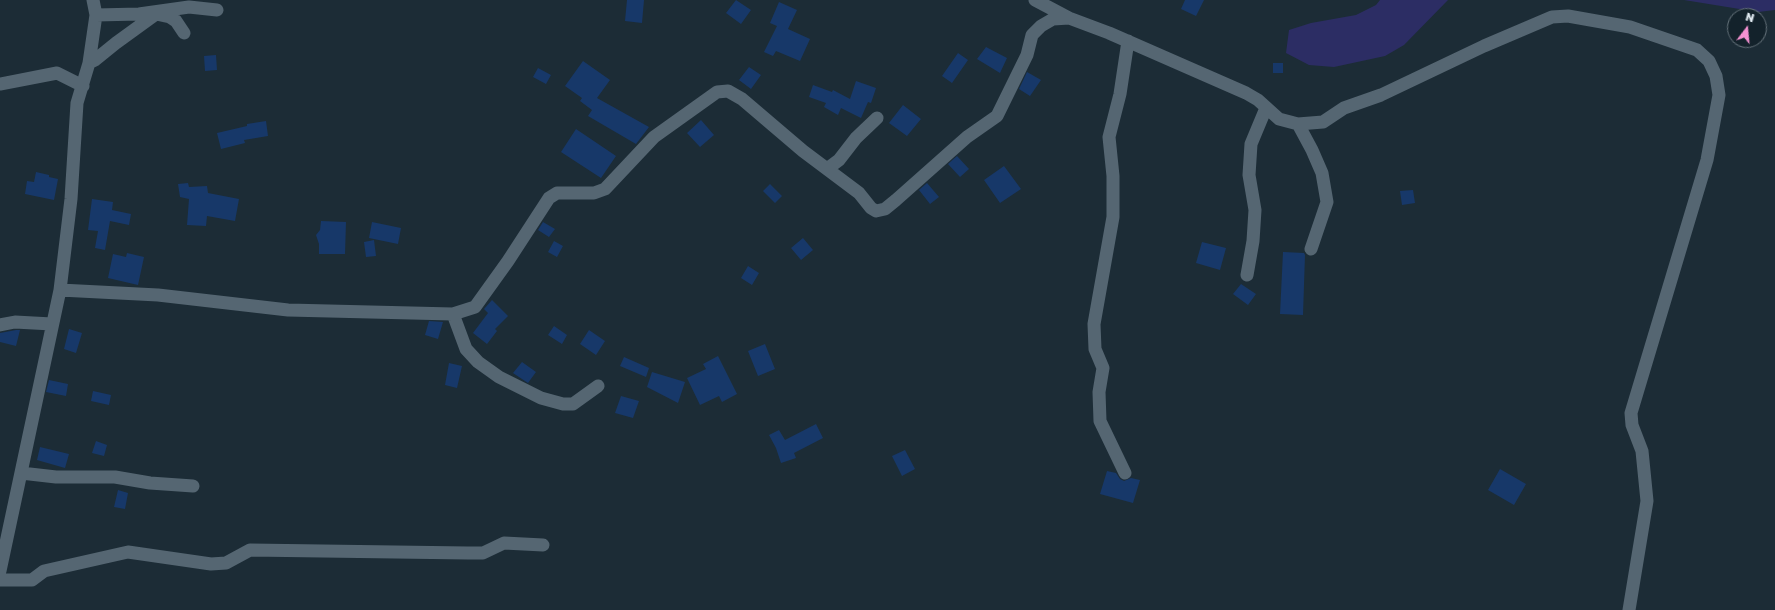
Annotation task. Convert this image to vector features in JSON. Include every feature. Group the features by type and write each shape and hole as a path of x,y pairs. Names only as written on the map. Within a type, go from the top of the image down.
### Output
{"street":[{"path":"0,571 60,290 70,198 77,103 89,63 96,15 93,0"},
{"path":"1035,0 1069,18 1128,41 1246,93 1258,100 1279,119 1298,124 1323,122 1344,108 1381,95 1484,46 1552,16 1568,16 1630,26 1697,50 1709,61 1716,76 1718,95 1707,160 1631,413 1632,425 1642,450 1647,501 1629,602 1629,610"},
{"path":"96,15 140,14 189,7 217,10"},
{"path":"89,63 156,14 170,17 176,21 184,33"},
{"path":"60,290 158,295 288,310 452,314 474,307 508,261 548,198 558,193 594,193 605,189 654,137 717,92 728,91 742,100 803,151 859,193 876,212 884,209 896,200 967,137 997,116 1027,56 1032,35 1041,26 1053,19 1069,18"},
{"path":"1125,473 1100,421 1099,392 1103,368 1095,349 1094,324 1112,217 1113,176 1109,137 1120,94 1128,41"},
{"path":"0,84 29,77 57,73 83,86"},
{"path":"1247,275 1253,241 1255,210 1249,175 1251,144 1266,108"},
{"path":"827,169 839,160 856,138 877,118"},
{"path":"1298,124 1322,173 1327,202 1311,249"},
{"path":"452,314 466,349 478,362 500,377 541,398 563,404 573,404 598,386"},
{"path":"0,325 15,322 52,324"},
{"path":"21,473 56,477 115,477 150,483 193,486"},
{"path":"0,580 32,580 44,571 128,552 211,564 226,563 250,550 483,553 504,543 543,545"}],"shaded area":[{"path":"1380,0 1448,0 1404,45 1385,56 1334,67 1309,65 1286,53 1289,30 1311,23 1356,15 1376,5"},
{"path":"1684,0 1775,0 1775,10 1767,11 1767,8 1733,8"}],"building":[{"path":"627,0 644,0 642,23 625,21"},
{"path":"736,0 751,10 741,24 726,13"},
{"path":"1185,0 1204,0 1196,16 1181,9"},
{"path":"779,2 797,10 788,29 810,39 800,61 776,51 773,56 764,52 777,26 770,23"},
{"path":"986,47 1007,58 1000,73 977,59"},
{"path":"958,53 968,60 952,83 942,76"},
{"path":"216,55 217,70 205,71 204,56"},
{"path":"583,61 610,80 597,98 649,127 636,144 588,116 592,110 580,101 582,98 565,86"},
{"path":"1273,63 1283,63 1283,73 1273,73"},
{"path":"749,67 761,75 751,89 739,80"},
{"path":"538,68 551,75 546,84 533,77"},
{"path":"1027,72 1041,80 1030,96 1019,89"},
{"path":"856,81 876,88 871,103 868,102 861,118 841,108 838,115 824,107 826,103 809,97 813,85 832,92 833,90 850,99"},
{"path":"903,105 921,119 907,136 889,123"},
{"path":"701,120 714,135 700,147 687,133"},
{"path":"266,121 268,136 244,140 245,143 221,149 217,133 247,126 247,124"},
{"path":"576,129 616,156 601,178 561,152"},
{"path":"957,156 969,169 960,177 948,164"},
{"path":"1004,166 1021,189 1000,203 984,180"},
{"path":"36,172 58,179 54,200 25,194 27,181 34,182"},
{"path":"188,183 189,187 207,186 208,193 239,199 235,221 207,216 206,226 187,225 189,199 180,197 178,184"},
{"path":"927,183 939,197 930,204 919,190"},
{"path":"770,184 782,196 775,203 763,191"},
{"path":"1413,190 1415,203 1402,205 1400,191"},
{"path":"92,199 113,202 112,210 131,214 129,225 110,221 105,250 95,248 98,231 88,230"},
{"path":"321,221 346,222 345,254 319,254 319,244 316,235 320,230"},
{"path":"372,222 401,228 398,244 369,238"},
{"path":"543,222 555,229 549,237 538,230"},
{"path":"803,238 813,250 801,260 791,248"},
{"path":"374,240 376,256 366,257 364,242"},
{"path":"554,241 563,246 557,257 548,252"},
{"path":"1202,242 1226,248 1220,270 1196,263"},
{"path":"1283,252 1304,253 1305,255 1303,315 1280,314"},
{"path":"127,253 144,257 138,285 108,278 113,254 126,257"},
{"path":"748,266 759,273 752,285 741,278"},
{"path":"1241,284 1256,294 1248,305 1233,294"},
{"path":"492,300 508,316 495,329 497,331 487,344 473,333 488,313 484,309"},
{"path":"429,321 443,322 438,339 425,335"},
{"path":"554,326 567,335 562,344 548,335"},
{"path":"69,329 82,333 76,353 64,349"},
{"path":"20,330 16,346 0,342 0,333"},
{"path":"589,330 605,341 596,355 580,344"},
{"path":"765,344 775,369 758,376 748,351"},
{"path":"718,356 737,394 722,402 719,396 700,405 687,378 706,369 703,364"},
{"path":"624,357 649,368 646,377 620,366"},
{"path":"522,362 536,372 528,383 513,373"},
{"path":"449,363 462,366 457,388 445,385"},
{"path":"652,372 685,382 678,403 647,387"},
{"path":"49,380 68,384 66,396 46,392"},
{"path":"93,391 111,395 109,405 91,401"},
{"path":"621,396 639,401 633,418 615,413"},
{"path":"816,424 823,438 794,453 796,458 781,463 776,448 769,435 779,430 785,440"},
{"path":"96,441 107,445 104,456 92,453"},
{"path":"40,447 69,454 65,468 37,460"},
{"path":"905,450 915,469 902,476 892,456"},
{"path":"1500,469 1526,484 1514,505 1488,490"},
{"path":"1107,471 1116,473 1120,479 1124,481 1131,478 1140,480 1133,503 1100,494"},
{"path":"118,490 128,493 125,509 114,507"}]}
